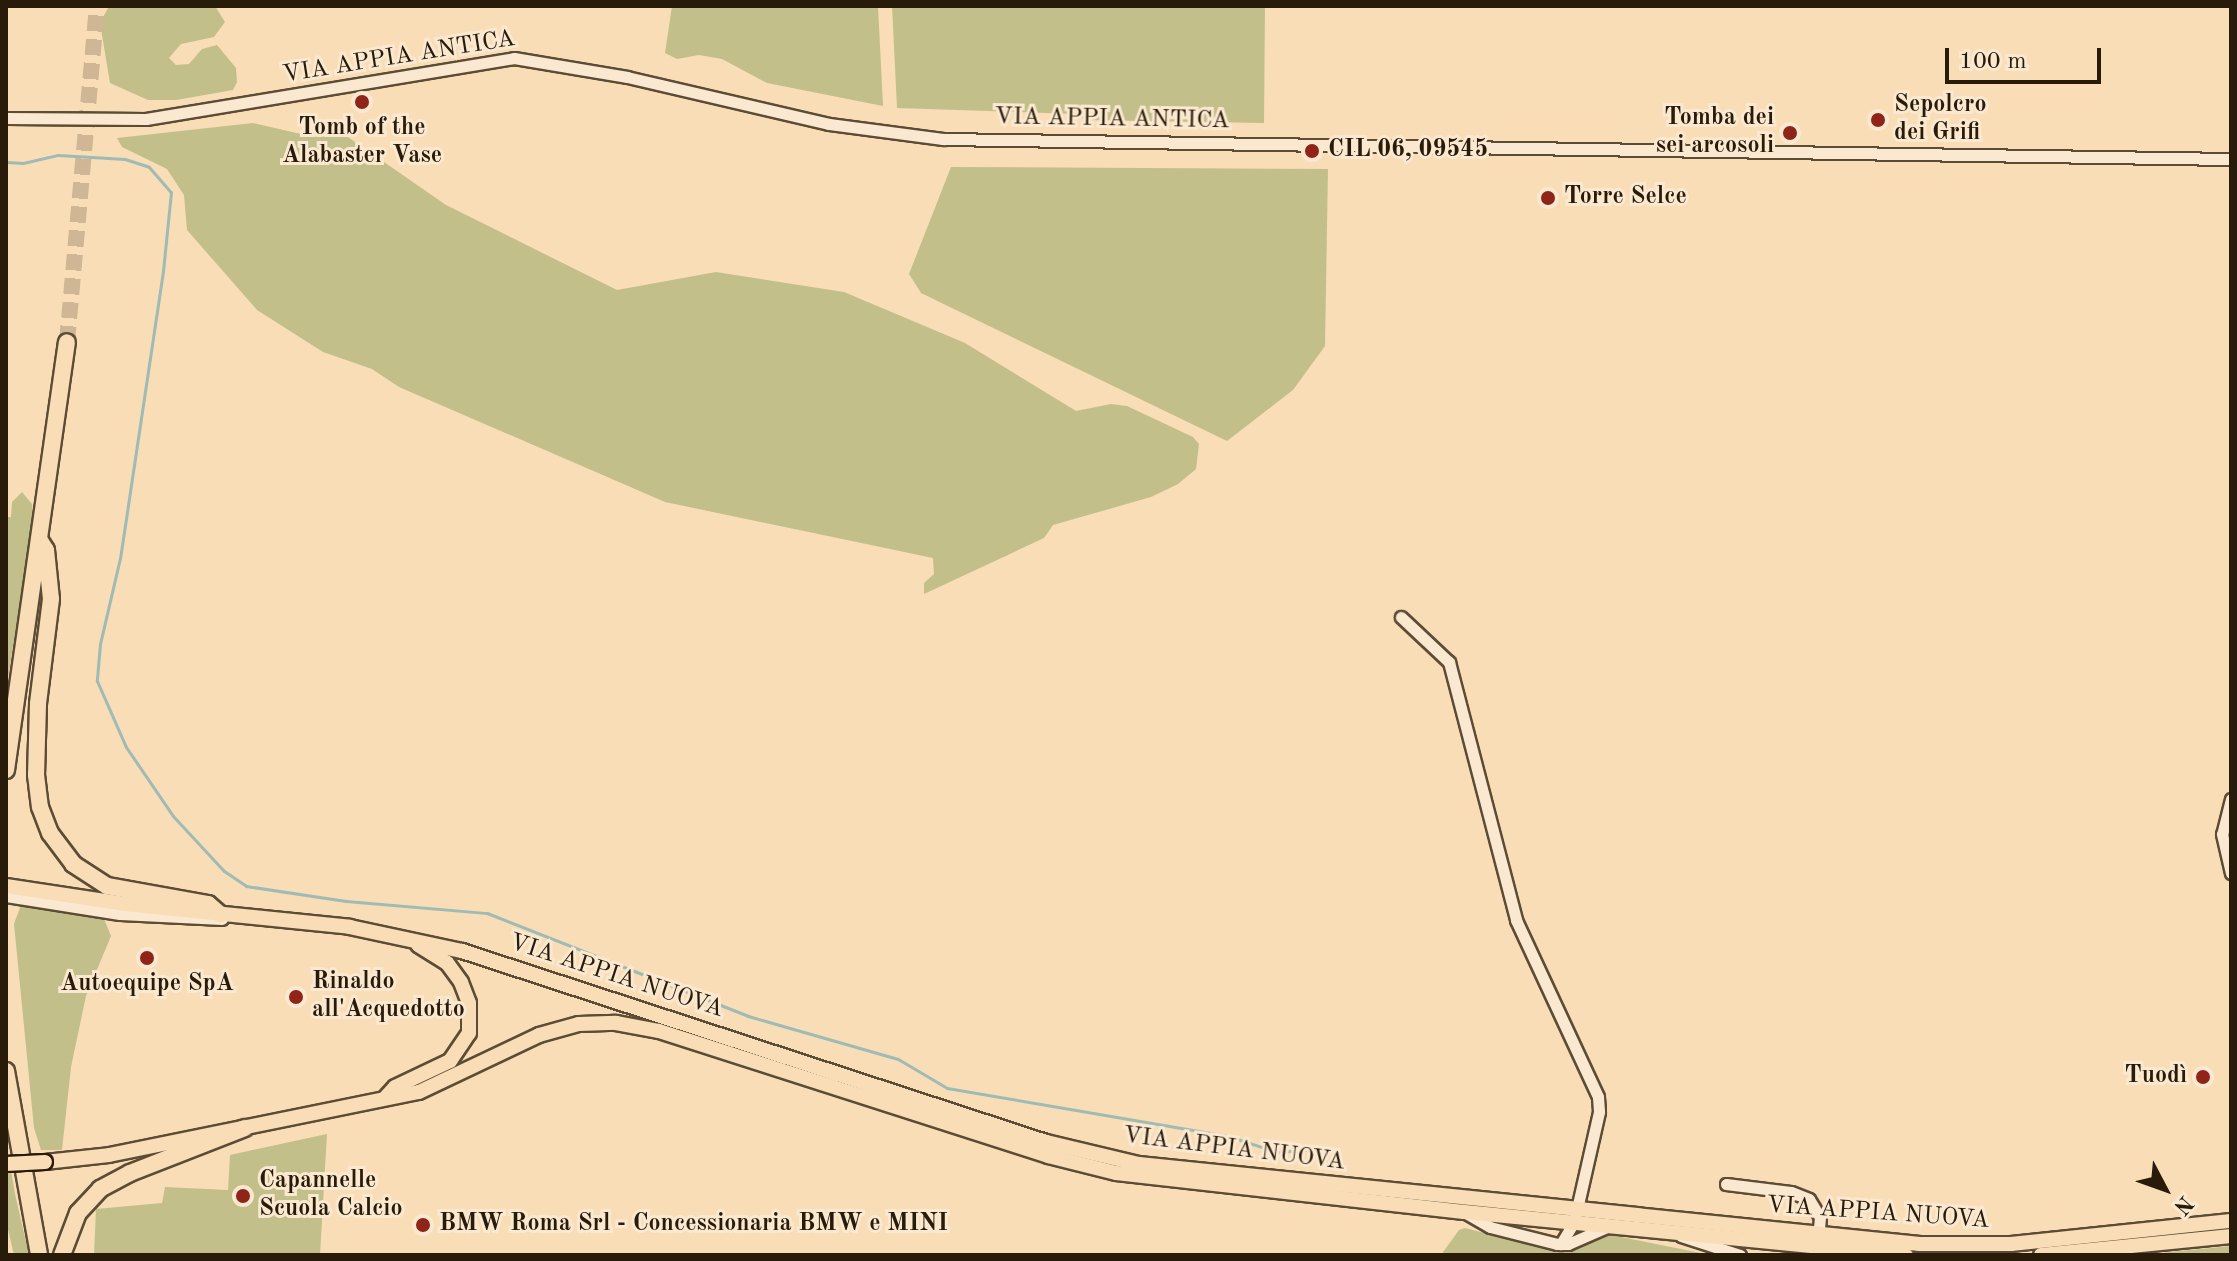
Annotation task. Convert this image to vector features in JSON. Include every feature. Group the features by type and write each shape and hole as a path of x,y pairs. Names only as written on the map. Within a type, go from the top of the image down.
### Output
{"highway":[{"path":"6,770 67,342"},
{"path":"39,539 46,550 51,599 38,704 36,775 40,807 50,833 78,868 107,886 208,904 220,914"},
{"path":"6,1071 21,1173 39,1255"},
{"path":"62,1255 73,1221 100,1189 181,1151 245,1128"}],"main road":[{"name":"VIA APPIA NUOVA","path":"6,886 22,893 263,918 403,937 496,961 1098,1156 1151,1165 1906,1255"},
{"path":"386,1097 395,1087 450,1061 464,1043 471,1018 467,995 456,973 442,959 403,937"},
{"name":"VIA APPIA NUOVA","path":"6,1164 109,1155 424,1090 550,1031 586,1023 626,1024 659,1031 1100,1170 1179,1182 1464,1212 1575,1216 1609,1226 1819,1245 1984,1245 2231,1221"},
{"path":"2041,1255 2231,1236"}],"street":[{"name":"VIA APPIA ANTICA","path":"6,118 146,119 514,58 627,77 829,124 943,139 2231,159"},
{"path":"1401,617 1449,662 1516,920 1596,1093 1599,1112 1575,1216 1561,1244"},
{"path":"2231,799 2222,834 2231,873"},
{"name":"VIA APPIA NUOVA","path":"6,896 22,893 120,914 196,920 263,918"},
{"path":"1726,1184 1805,1196 1819,1212 1819,1245"},
{"path":"1464,1212 1490,1227 1561,1244 1609,1226"},
{"path":"1673,1233 1698,1244 1740,1255"}],"shaded area":[{"path":"109,6 215,6 225,22 214,37 181,44 169,58 176,65 189,64 202,49 217,45 236,68 237,82 233,90 176,100 148,100 110,83 100,23"},
{"path":"672,6 878,6 883,106 767,83 722,59 699,55 677,59 665,53"},
{"path":"892,6 1265,6 1264,123 1085,120 1077,114 897,108"},
{"path":"253,123 314,137 345,135 446,205 617,290 716,272 844,292 965,343 1076,411 1111,404 1127,406 1193,437 1199,444 1196,469 1178,484 1151,497 1053,525 1044,538 924,594 924,583 934,574 933,558 665,502 399,387 372,369 323,352 257,310 187,230 184,195 167,169 122,147 117,138"},
{"path":"951,167 1328,169 1325,346 1293,390 1227,441 921,293 909,274"},
{"path":"22,492 32,504 33,517 6,691 6,517 11,517 12,502"},
{"path":"39,903 54,910 104,919 111,936 86,996 71,1067 62,1150 41,1150 34,1128 14,924 21,905"},
{"name":"Capannelle Scuola Calcio","path":"327,1134 320,1255 94,1255 96,1209 162,1203 165,1187 228,1190 230,1155"},
{"path":"6,1140 29,1255 14,1255 6,1221"},
{"path":"1465,1228 1558,1252 1575,1250 1606,1234 1711,1255 1441,1255 1459,1230"},
{"path":"2231,1246 2231,1255 2140,1255"}],"waterway":[{"path":"6,162 23,163 58,155 125,159 149,167 171,192 163,271 120,558 100,644 97,681 126,747 173,816 224,871 246,886 346,901 487,913 748,1016 898,1059 947,1088 1228,1136 1277,1152 1306,1150"}],"tunnel":[{"path":"67,342 97,6"}],"place":[{"name":"Tomb of the Alabaster Vase","path":"362,102"},
{"name":"Sepolcro dei Grifi","path":"1878,120"},
{"name":"Tomba dei sei arcosoli","path":"1790,133"},
{"name":"CIL 06, 09545","path":"1312,151"},
{"name":"Torre Selce","path":"1548,198"},
{"name":"Autoequipe SpA","path":"147,958"},
{"name":"Rinaldo all'Acquedotto","path":"296,997"},
{"name":"Tuodì","path":"2203,1077"},
{"name":"Capannelle Scuola Calcio","path":"243,1196"},
{"name":"BMW Roma Srl - Concessionaria BMW e MINI","path":"423,1225"}]}
